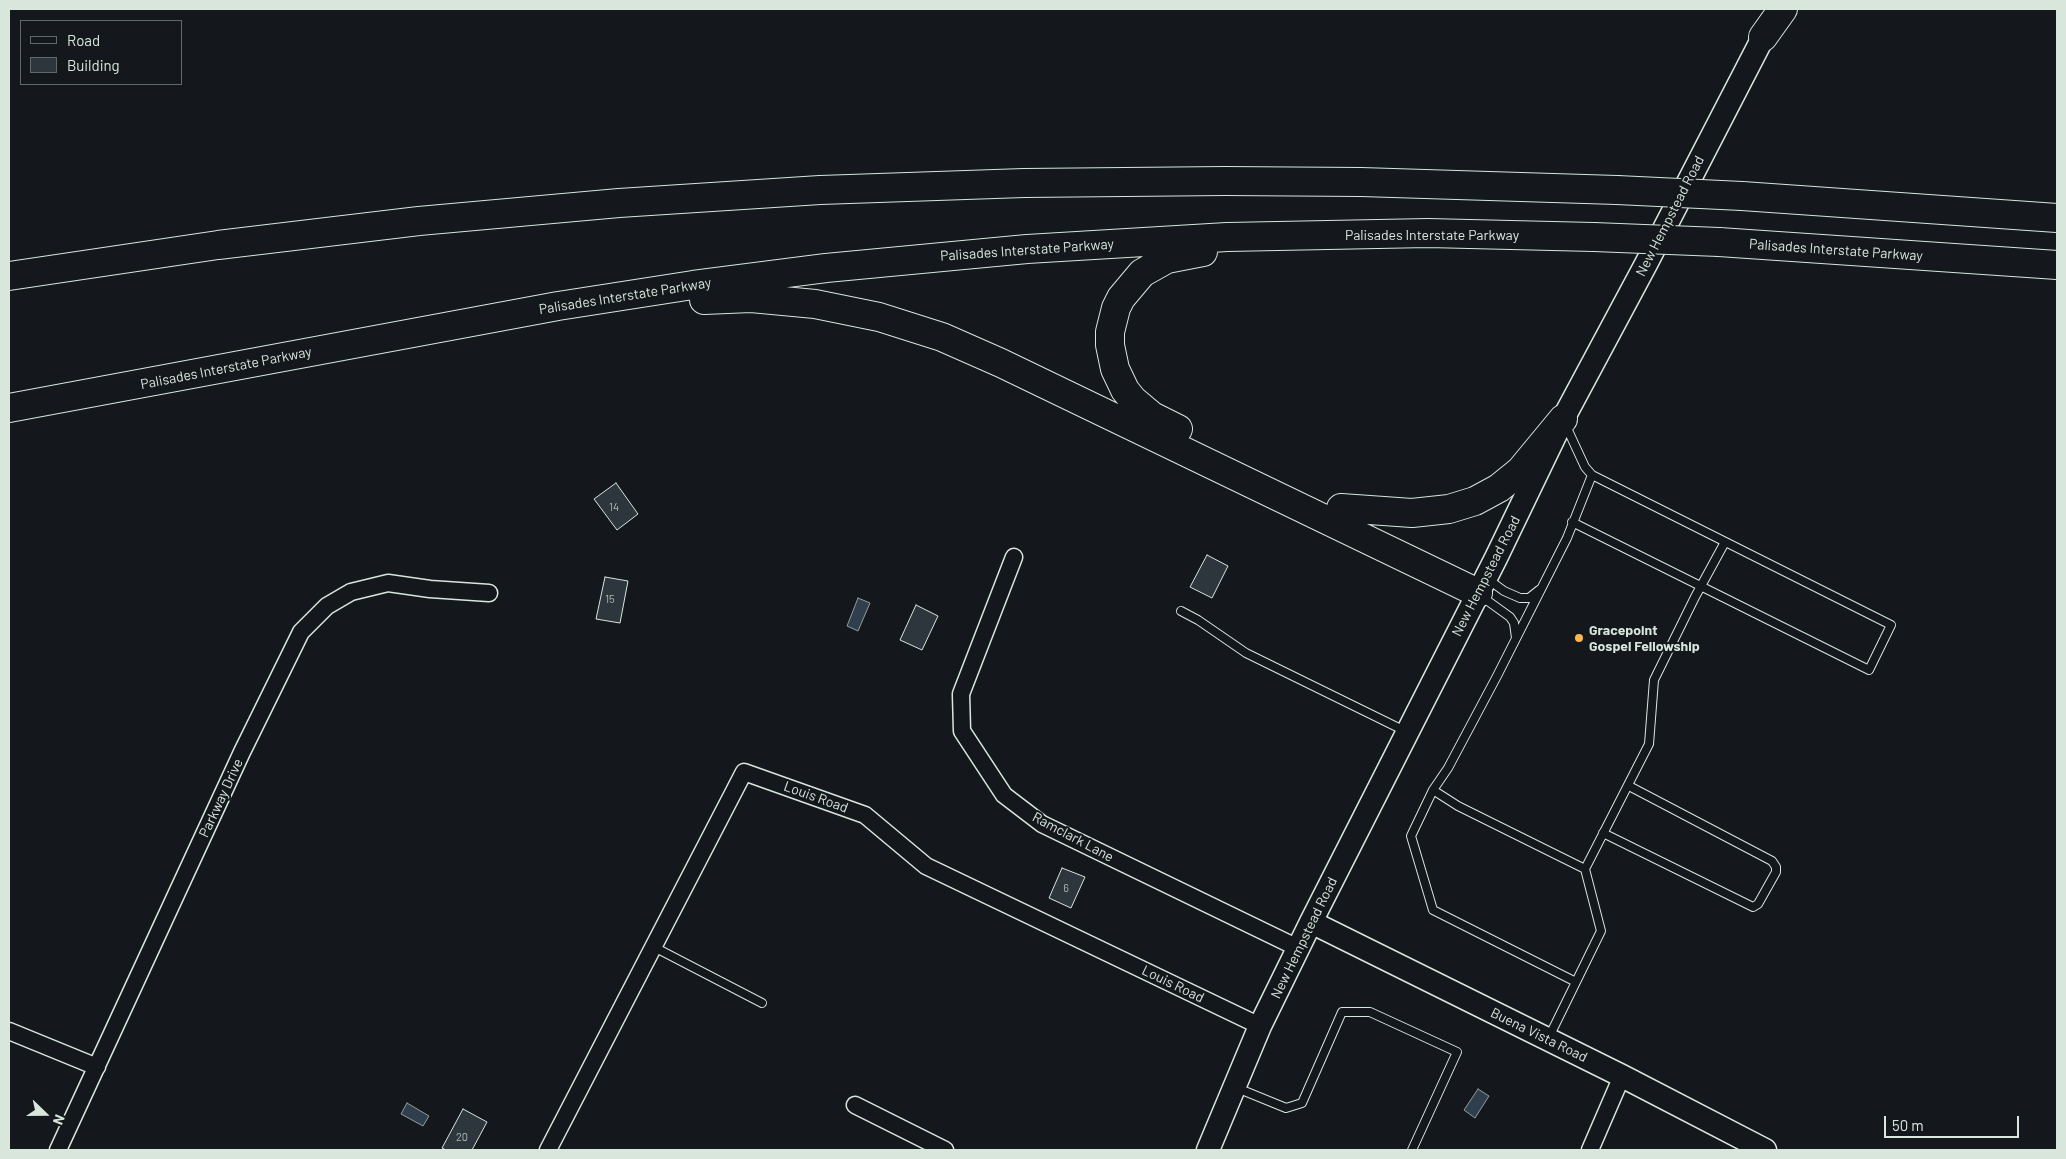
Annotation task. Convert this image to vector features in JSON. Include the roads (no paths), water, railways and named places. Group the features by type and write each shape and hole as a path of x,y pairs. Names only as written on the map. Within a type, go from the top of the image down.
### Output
{"highway":[{"path":"1763,37 1783,9"},
{"path":"9,276 218,245 419,222 629,202 820,190 955,185 1158,181 1360,182 1742,196 2057,218"},
{"path":"1797,199 2057,205"},
{"path":"1428,234 1178,256 1158,263 1142,273 1127,289 1116,308 1110,332 1110,345 1114,369 1125,390 1143,409 1172,427 1341,508 1481,585"},
{"name":"Palisades Interstate Parkway","path":"9,408 494,318 702,284 826,268 960,254 1161,240 1304,235 1428,234 1594,237 1719,242 2057,266"},
{"path":"494,318 727,298 751,298 815,304 879,317 921,330 981,354 1481,585"},
{"path":"1341,508 1412,514 1449,508 1476,500 1499,488 1520,471 1563,419"}],"street":[{"name":"New Hempstead Road","path":"1208,1150 1260,1026 1298,948 1563,419 1646,264 1778,9"},
{"name":"Ramclark Lane","path":"1014,557 961,694 962,731 1004,795 1042,824 1298,948"},
{"name":"Parkway Drive","path":"58,1150 242,752 301,632 327,606 351,592 388,583 430,589 489,593"},
{"name":"Louis Road","path":"548,1150 744,772 865,815 926,866 1260,1026"},
{"name":"Buena Vista Road","path":"1311,922 1622,1076 1765,1150"},
{"path":"9,1030 97,1067"},
{"path":"1590,1150 1622,1076"},
{"path":"855,1105 945,1150"}],"lane":[{"path":"1563,419 1584,467 1592,475 1892,625 1869,670 1572,522"},
{"path":"1576,982 1433,910 1411,836 1433,790 1448,768 1567,538 1592,475"},
{"path":"1548,1039 1601,931 1585,869 1649,744 1654,680 1725,542"},
{"path":"1481,585 1504,591 1520,598 1529,598 1542,587"},
{"path":"1481,585 1510,616 1516,630 1516,639"},
{"path":"1181,611 1198,620 1246,654 1406,732"},
{"path":"1603,833 1753,908 1758,904 1776,872 1776,867 1772,861 1628,786"},
{"path":"1433,790 1458,806 1585,869"},
{"path":"654,947 762,1003"},
{"path":"1234,1087 1286,1108 1302,1103 1342,1012 1370,1012 1457,1052 1412,1150"}],"water":[{"path":"858,598 870,603 858,631 847,626"},
{"path":"1478,1089 1489,1096 1475,1118 1464,1110"},
{"path":"407,1103 429,1116 423,1126 401,1114"}],"place":[{"name":"Gracepoint Gospel Fellowship","path":"1579,638"}]}
